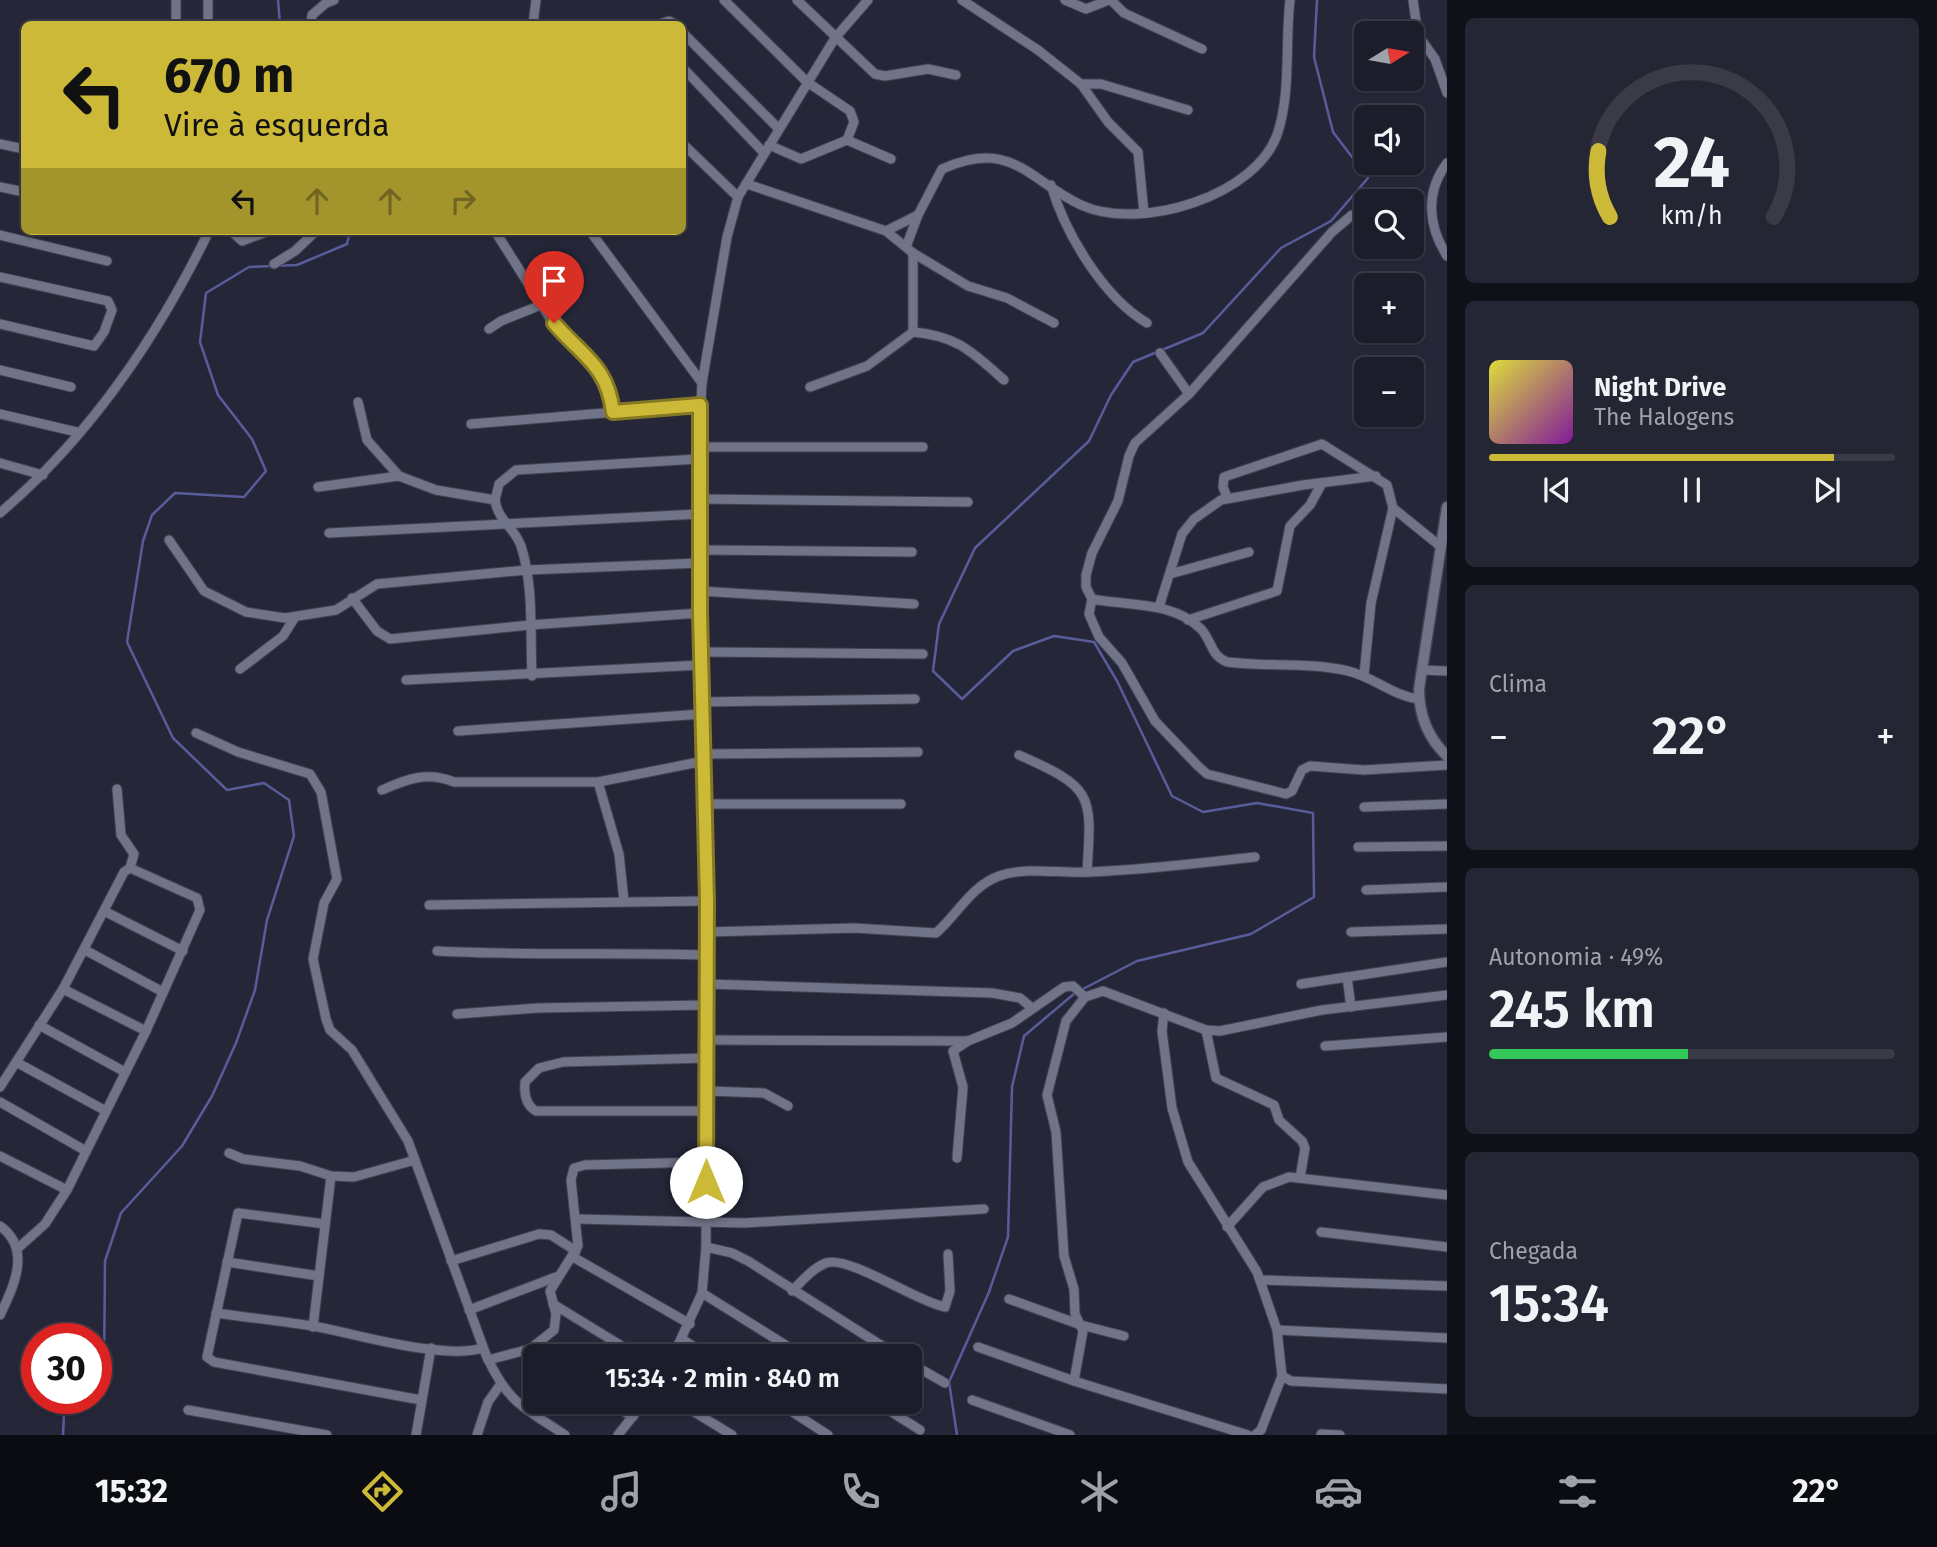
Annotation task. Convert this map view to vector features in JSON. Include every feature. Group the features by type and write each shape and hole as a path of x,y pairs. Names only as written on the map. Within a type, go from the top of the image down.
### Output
{"street":[{"path":"176,0 176,21"},
{"path":"208,0 208,21"},
{"path":"311,21 312,15 334,0"},
{"path":"533,21 536,0"},
{"path":"686,71 766,149 808,158 848,140 854,122 850,111 807,82 724,0"},
{"path":"797,0 875,74 885,76 928,69 956,75"},
{"path":"679,1344 702,1293 706,1247 707,901 698,459 702,383 727,237 738,197 835,38 868,0"},
{"path":"962,0 1038,50 1081,85 1108,122 1138,152 1144,213"},
{"path":"1065,0 1086,9 1110,0 1124,13 1202,49"},
{"path":"913,332 909,250 918,215 942,169 954,164 1011,160 1082,205 1111,213 1144,213 1184,206 1215,194 1241,179 1265,158 1278,132 1285,87 1290,0"},
{"path":"1413,0 1418,35 1435,59 1447,93"},
{"path":"686,36 778,128"},
{"path":"1081,85 1101,84 1188,110"},
{"path":"848,140 891,159"},
{"path":"0,145 21,148"},
{"path":"686,147 738,197"},
{"path":"1447,163 1435,180 1432,213 1434,233 1447,256"},
{"path":"747,184 886,231 909,250 968,286 1007,298 1054,323"},
{"path":"1051,185 1069,234 1113,295 1130,313 1147,323"},
{"path":"0,187 21,191"},
{"path":"886,231 918,215"},
{"path":"1352,215 1332,232 1189,394 1135,443 1129,456 1118,501 1092,553 1086,575 1086,587 1092,599 1089,614 1099,637 1122,663 1146,708 1207,774 1286,794 1292,791 1302,770 1310,766 1356,770 1447,765"},
{"path":"0,234 107,261"},
{"path":"0,513 43,475 78,432 103,407 132,364 207,235"},
{"path":"235,235 242,241 258,235"},
{"path":"274,264 295,251 312,235"},
{"path":"497,235 541,306 601,373 610,391 613,412"},
{"path":"593,235 702,383"},
{"path":"0,277 108,302 112,310 104,332 94,346 0,324"},
{"path":"489,329 501,321 541,306"},
{"path":"810,387 867,366 913,332 949,337 965,345 1004,380"},
{"path":"1160,353 1189,394"},
{"path":"0,370 71,387"},
{"path":"358,402 367,440 399,475 436,491 495,500"},
{"path":"471,424 700,405"},
{"path":"0,414 78,432"},
{"path":"1227,497 1223,487 1224,477 1256,468 1316,444 1322,444 1387,485 1393,508 1371,603 1364,675"},
{"path":"699,447 923,447"},
{"path":"532,676 527,570 517,537 502,522 495,500 499,484 516,470 698,459"},
{"path":"0,464 43,475"},
{"path":"318,486 399,475"},
{"path":"1159,607 1177,545 1186,527 1227,497 1376,476"},
{"path":"1188,620 1277,591 1290,526 1310,506 1321,485"},
{"path":"700,499 968,502"},
{"path":"1447,507 1440,546 1442,578 1422,670 1419,699 1429,732 1447,757"},
{"path":"1393,508 1440,546"},
{"path":"329,533 502,522 699,514"},
{"path":"169,540 196,582 217,599 246,611 295,617 336,610 377,584 527,570 699,563"},
{"path":"699,550 912,552"},
{"path":"1170,573 1249,552"},
{"path":"700,591 914,604"},
{"path":"352,598 377,631 390,639 530,625 700,613"},
{"path":"1092,599 1159,607 1188,620 1201,629 1218,659 1227,662 1328,667 1364,675 1402,696 1419,699"},
{"path":"240,669 283,636 295,617"},
{"path":"701,652 923,654"},
{"path":"406,680 532,676 701,665"},
{"path":"1422,670 1447,671"},
{"path":"701,702 915,699"},
{"path":"458,731 702,714"},
{"path":"196,733 238,752 310,774 321,792 337,879 324,903 313,959 330,1030 352,1050 408,1141 483,1348 500,1385 517,1403 565,1435"},
{"path":"382,790 408,779 425,776 436,776 454,782 598,782 704,758 918,752"},
{"path":"1019,755 1063,776 1086,800 1090,817 1087,872"},
{"path":"598,782 619,854 624,901"},
{"path":"0,1087 63,989 124,872 130,868 134,854 121,835 117,789"},
{"path":"705,804 901,804"},
{"path":"1364,807 1447,804"},
{"path":"1358,847 1447,846"},
{"path":"707,932 854,928 936,933 966,898 999,876 1042,871 1087,872 1255,857"},
{"path":"17,1249 45,1224 67,1190 146,1031 200,910 197,898 130,868"},
{"path":"1366,890 1447,887"},
{"path":"429,905 528,906 624,901 707,901"},
{"path":"104,911 183,951"},
{"path":"1351,932 1447,929"},
{"path":"85,950 163,992"},
{"path":"438,951 509,955 629,952 706,955"},
{"path":"1301,984 1447,962"},
{"path":"1347,977 1351,1006"},
{"path":"706,984 992,993 1020,998 1032,1008"},
{"path":"957,1158 963,1087 953,1051 968,1041 1012,1023 1069,986 1085,997"},
{"path":"63,989 146,1031"},
{"path":"1074,1381 1083,1337 1081,1325 1074,1314 1074,1289 1064,1256 1057,1144 1047,1095 1066,1021 1085,997 1103,991 1115,992 1206,1030 1220,1031 1351,1006 1447,995"},
{"path":"457,1014 706,1005"},
{"path":"1164,1013 1162,1031 1177,1132 1188,1162 1261,1280 1277,1330 1282,1376 1261,1430 1255,1435"},
{"path":"39,1024 125,1072"},
{"path":"1206,1030 1216,1078 1270,1102 1286,1129 1302,1141 1305,1148 1300,1178"},
{"path":"1325,1046 1447,1037"},
{"path":"706,1040 968,1041"},
{"path":"706,1059 563,1062 539,1068 525,1082 524,1089 527,1102 536,1111 707,1111"},
{"path":"16,1062 106,1111"},
{"path":"707,1091 764,1093 788,1106"},
{"path":"0,1102 86,1151"},
{"path":"229,1153 243,1159 300,1166 331,1175 354,1177 415,1160"},
{"path":"0,1156 67,1190"},
{"path":"536,1344 554,1330 556,1322 550,1291 575,1254 577,1219 571,1180 574,1168 706,1162"},
{"path":"313,1327 331,1175"},
{"path":"1227,1227 1263,1187 1275,1181 1300,1178 1447,1195"},
{"path":"577,1219 706,1222 855,1219 984,1209"},
{"path":"325,1224 238,1213 206,1347 209,1360 421,1400"},
{"path":"0,1226 12,1237 17,1249 17,1274 0,1315"},
{"path":"1321,1232 1447,1247"},
{"path":"452,1261 539,1234 551,1235 575,1254 690,1324"},
{"path":"706,1247 732,1253 878,1344"},
{"path":"792,1291 818,1268 832,1262 859,1269 945,1307 950,1291 948,1254"},
{"path":"227,1262 319,1276"},
{"path":"469,1310 560,1276"},
{"path":"1261,1280 1447,1286"},
{"path":"702,1293 784,1344"},
{"path":"1009,1299 1081,1325 1124,1336"},
{"path":"553,1304 618,1344"},
{"path":"216,1313 313,1327 431,1349 473,1351 483,1348"},
{"path":"1277,1330 1447,1338"},
{"path":"682,1339 690,1344"},
{"path":"978,1347 1074,1381 1248,1435"},
{"path":"416,1435 431,1349"},
{"path":"488,1360 523,1351"},
{"path":"922,1370 945,1383"},
{"path":"1282,1376 1291,1381 1447,1389"},
{"path":"477,1435 488,1402 500,1385"},
{"path":"972,1400 1070,1435"},
{"path":"188,1410 277,1431 327,1435"},
{"path":"628,1414 633,1417"},
{"path":"623,1433 635,1414"},
{"path":"698,1414 732,1435"},
{"path":"796,1414 828,1435"},
{"path":"895,1414 920,1430"},
{"path":"1321,1434 1340,1435"}],"waterway":[{"path":"278,0 280,21"},
{"path":"1081,990 1137,961 1251,934 1314,897 1313,813 1257,803 1203,812 1172,796 1117,681 1094,642 1054,636 1013,651 962,699 933,671 939,624 975,548 1089,441 1111,395 1133,362 1203,333 1281,248 1331,221 1368,178 1333,132 1314,57 1317,0"},
{"path":"104,1323 105,1261 121,1213 182,1146 212,1096 236,1043 255,990 267,920 294,836 289,800 264,783 227,790 173,738 127,642 143,541 152,515 175,493 244,497 266,471 252,439 218,395 200,342 206,293 249,267 297,265 347,244 349,235"},
{"path":"957,1435 949,1382 989,1292 1008,1237 1012,1087 1024,1036 1075,993"},
{"path":"63,1435 64,1414"}],"route":[{"path":"554,323 573,345 595,364 607,381 613,412 700,405 700,613 707,901 706,1182"}]}
